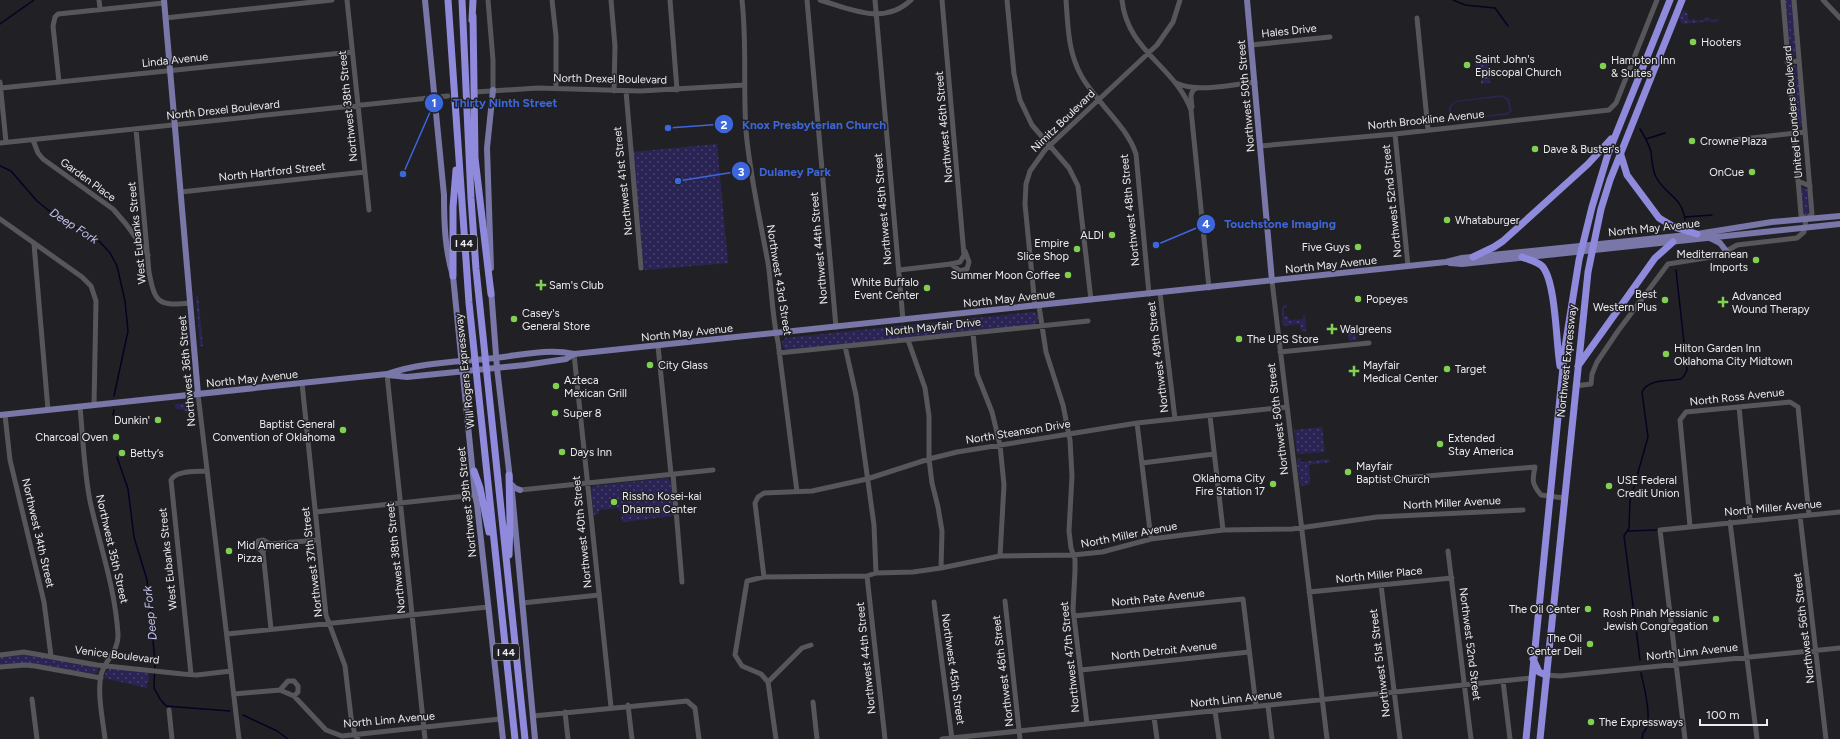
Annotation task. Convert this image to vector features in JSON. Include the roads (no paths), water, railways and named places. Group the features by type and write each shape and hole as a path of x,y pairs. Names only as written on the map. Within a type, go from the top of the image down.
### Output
{"highway":[{"name":"Will Rogers Expressway","path":"449,0 469,303 515,739"},
{"name":"Will Rogers Expressway","path":"462,0 465,89 476,269 524,739"},
{"path":"473,0 474,158 491,294"},
{"name":"Northwest Expressway","path":"1526,739 1562,375 1569,312 1579,260 1592,207 1608,154 1670,0"},
{"name":"Northwest Expressway","path":"1540,739 1575,386 1588,272 1594,237 1601,209 1620,152 1682,0"},
{"path":"465,89 473,16"},
{"path":"1473,257 1488,251 1503,241 1602,151 1617,131"},
{"path":"453,276 453,207 458,144"},
{"path":"1620,152 1627,175 1656,215 1674,227 1697,234"},
{"path":"1577,368 1656,258 1672,242"},
{"path":"1522,258 1538,264 1548,276 1562,375"},
{"path":"474,471 480,488 496,564"},
{"path":"508,580 510,520 509,475"},
{"path":"1533,658 1540,672 1546,675"}],"main road":[{"name":"Northwest 39th Street","path":"424,0 435,97 448,259 453,276 464,361 475,495 503,739"},
{"name":"Northwest 50th Street","path":"1247,0 1272,281"},
{"name":"Northwest 36th Street","path":"164,1 198,394"},
{"path":"493,90 488,128 487,156 491,294 495,358 511,484 535,739"},
{"name":"North May Avenue","path":"1612,246 1772,222 1840,216"},
{"name":"North May Avenue","path":"2,415 387,374 405,368 544,352 565,352 574,354 658,346 1209,288 1446,262 1473,257 1672,242 1840,224"},
{"path":"1710,238 1720,243 1727,252"},
{"name":"North May Avenue","path":"1446,262 1462,264 1522,258 1562,251"},
{"name":"North May Avenue","path":"387,374 407,377 496,368 566,359 574,354"},
{"path":"511,484 520,490"}],"street":[{"path":"99,0 100,8"},
{"path":"165,18 274,3 332,0"},
{"name":"Northwest 38th Street","path":"347,0 369,210"},
{"path":"488,0 493,60 493,90"},
{"path":"552,0 556,36 556,88"},
{"path":"611,0 615,53 614,91"},
{"path":"670,0 677,90"},
{"name":"Northwest 43rd Street","path":"742,0 745,42 746,130 768,268 797,492"},
{"name":"Northwest 44th Street","path":"807,0 836,327"},
{"path":"820,0 867,15 897,10 911,0"},
{"name":"Northwest 45th Street","path":"875,0 903,320"},
{"name":"Northwest 46th Street","path":"942,0 965,251 970,262 969,267 964,270 957,270 950,264"},
{"path":"1008,0 1014,74 1017,92 1028,117 1069,168 1078,186 1091,300"},
{"name":"Northwest 48th Street","path":"1066,0 1070,43 1073,57 1082,77 1129,139 1136,154 1149,294"},
{"path":"1122,0 1124,15 1134,36 1173,81 1188,104 1192,116"},
{"name":"Nimitz Boulevard","path":"1037,306 1025,204 1025,191 1032,166 1050,146 1161,41 1171,26 1180,0"},
{"name":"North Brookline Avenue","path":"1260,146 1395,134 1609,110 1616,103 1657,0"},
{"name":"United Founders Boulevard","path":"1783,0 1801,215 1806,219"},
{"name":"United Founders Boulevard","path":"1794,0 1812,214 1806,219"},
{"path":"1823,0 1840,18"},
{"path":"59,82 54,17 60,13 164,1"},
{"path":"1417,18 1428,130"},
{"name":"Hales Drive","path":"1251,45 1330,37"},
{"name":"Linda Avenue","path":"0,85 59,82 352,52"},
{"path":"1788,62 1799,61"},
{"path":"1173,81 1186,87 1198,88 1254,82"},
{"path":"0,85 6,142"},
{"name":"North Drexel Boulevard","path":"476,92 529,88 614,91 677,90 745,85"},
{"path":"1198,88 1191,94 1192,116 1209,288"},
{"name":"Northwest 41st Street","path":"626,91 641,268"},
{"name":"North Drexel Boulevard","path":"0,143 448,96"},
{"name":"West Eubanks Street","path":"136,129 150,280 158,300 168,305 190,303"},
{"path":"1734,140 1805,132"},
{"name":"Northwest 52nd Street","path":"1395,134 1408,266"},
{"name":"Garden Place","path":"33,140 38,153 43,159 117,213 148,256"},
{"path":"1796,159 1807,158"},
{"name":"North Hartford Street","path":"181,192 365,172"},
{"path":"1798,181 1810,186"},
{"path":"0,219 85,280 94,292 97,315 94,405"},
{"name":"United Founders Boulevard","path":"1806,219 1806,227"},
{"path":"1575,386 1591,384 1592,374 1598,362 1665,266 1673,262 1718,256 1737,245 1796,238 1804,232 1806,227"},
{"path":"34,244 48,410"},
{"name":"Northwest 46th Street","path":"950,264 960,262 965,251"},
{"path":"899,270 950,264"},
{"name":"Northwest 50th Street","path":"1272,281 1327,739"},
{"name":"Northwest 49th Street","path":"1160,293 1175,419"},
{"name":"Northwest 47th Street","path":"1037,306 1048,361 1063,405 1069,434 1072,476 1069,531 1075,572 1073,602 1087,724"},
{"name":"North Mayfair Drive","path":"779,353 1088,321"},
{"path":"972,333 977,374 992,412 1000,446 1004,485 1000,556"},
{"path":"908,340 925,388 929,416 929,459 932,483 942,532 941,568"},
{"path":"1280,352 1369,343"},
{"path":"658,346 682,582"},
{"path":"845,346 856,395 874,525 876,573"},
{"name":"Northwest 40th Street","path":"574,354 611,707"},
{"name":"Northwest 38th Street","path":"387,374 425,739"},
{"name":"Northwest 37th Street","path":"302,383 326,615 345,666 347,691 357,737"},
{"name":"Northwest 36th Street","path":"198,394 239,739"},
{"name":"North Ross Avenue","path":"1690,526 1680,420 1686,412 1790,402 1798,407 1809,515"},
{"name":"Northwest 35th Street","path":"80,407 90,499 113,590 118,630 117,647 105,666 101,678 100,691 105,739"},
{"name":"North Steanson Drive","path":"764,577 755,503 758,497 764,493 812,491 867,479 929,459 957,452 1137,423 1287,407"},
{"path":"1739,407 1750,520"},
{"name":"Northwest 34th Street","path":"2,415 10,460 44,602 51,656"},
{"path":"1210,416 1223,530"},
{"path":"1137,423 1151,539"},
{"path":"1142,463 1214,454"},
{"path":"1391,480 1536,467 1533,476 1534,486 1541,495 1564,498"},
{"path":"520,490 713,470"},
{"name":"West Eubanks Street","path":"191,674 171,480 172,477 178,474 207,471"},
{"path":"316,512 475,495"},
{"name":"North Miller Avenue","path":"768,682 761,674 742,666 734,655 747,581 764,577 867,576 876,573 913,572 1000,556 1073,555 1102,552 1151,539 1223,530 1302,528 1377,517 1522,510"},
{"name":"North Miller Avenue","path":"1676,664 1660,530 1840,512"},
{"name":"Northwest 56th Street","path":"1800,516 1826,739"},
{"path":"1730,522 1757,739"},
{"path":"263,552 258,548 258,541 263,540 270,544"},
{"path":"271,629 263,552 266,546 270,544 318,540"},
{"name":"Northwest 52nd Street","path":"1448,551 1471,739"},
{"name":"Northwest 44th Street","path":"867,576 884,739"},
{"name":"North Miller Place","path":"1309,592 1452,578"},
{"name":"Northwest 51st Street","path":"1381,585 1400,739"},
{"path":"522,603 599,595"},
{"name":"North Pate Avenue","path":"1074,616 1243,599 1249,652"},
{"name":"Northwest 46th Street","path":"1005,601 1020,739"},
{"name":"Northwest 45th Street","path":"934,602 952,738"},
{"path":"227,634 488,607"},
{"path":"776,739 768,682 802,648 811,645"},
{"name":"North Linn Avenue","path":"1546,675 1560,676 1840,648"},
{"name":"Venice Boulevard","path":"0,655 24,652 105,666 191,674 231,671"},
{"path":"1249,652 1256,706"},
{"name":"North Detroit Avenue","path":"1081,670 1249,652"},
{"path":"1676,664 1685,739"},
{"name":"Venice Boulevard","path":"0,667 35,666 101,678"},
{"name":"North Linn Avenue","path":"942,739 1531,678"},
{"name":"North Linn Avenue","path":"280,690 288,681 294,681 298,686 298,692 294,696"},
{"path":"1503,681 1510,739"},
{"name":"North Linn Avenue","path":"234,694 280,690 294,696 326,730 342,736 357,737 424,727 500,719"},
{"path":"32,699 37,739"},
{"path":"533,716 687,700 695,708 700,739"},
{"path":"813,702 817,739"},
{"path":"628,705 632,739"},
{"path":"1268,706 1272,739"},
{"path":"169,710 172,739"},
{"path":"1215,711 1219,739"},
{"path":"565,712 568,739"},
{"path":"1154,717 1157,739"}],"waterway":[{"path":"0,24 34,0"},
{"path":"1453,0 1465,5 1495,8 1508,26"},
{"path":"1640,129 1647,140 1656,177 1681,206 1685,220"},
{"path":"1646,139 1665,133"},
{"name":"Deep Fork","path":"0,166 11,171 37,201 48,210 100,242 110,253 117,266 125,301 128,331 114,396"},
{"path":"1685,217 1712,215"},
{"path":"1640,660 1624,536 1629,528 1630,501 1648,437 1642,392 1645,388 1654,383 1681,379 1687,370 1676,270"},
{"name":"Deep Fork","path":"113,415 114,410"},
{"name":"Deep Fork","path":"117,457 128,489 134,537 147,580 155,661 154,688 166,706 230,711"},
{"path":"1627,531 1657,530"},
{"path":"1641,673 1648,713 1648,722 1642,739"},
{"name":"Deep Fork","path":"243,715 277,731 288,739"}],"place":[{"name":"Hooters","path":"1693,42"},
{"name":"Saint John's Episcopal Church","path":"1467,65"},
{"name":"Hampton Inn & Suites","path":"1603,66"},
{"name":"Knox Presbyterian Church","path":"668,128"},
{"name":"Crowne Plaza","path":"1692,141"},
{"name":"Dave & Buster's","path":"1535,149"},
{"name":"OnCue","path":"1752,172"},
{"name":"Thirty Ninth Street","path":"403,174"},
{"name":"Dulaney Park","path":"678,181"},
{"name":"Whataburger","path":"1447,220"},
{"name":"ALDI","path":"1112,235"},
{"name":"Touchstone Imaging","path":"1156,245"},
{"name":"Five Guys","path":"1358,247"},
{"name":"Empire Slice Shop","path":"1077,249"},
{"name":"Mediterranean Imports","path":"1756,260"},
{"name":"Summer Moon Coffee","path":"1068,275"},
{"name":"Sam's Club","path":"541,285"},
{"name":"White Buffalo Event Center","path":"927,288"},
{"name":"Popeyes","path":"1358,299"},
{"name":"Best Western Plus","path":"1665,300"},
{"name":"Advanced Wound Therapy","path":"1723,302"},
{"name":"Casey's General Store","path":"514,319"},
{"name":"Walgreens","path":"1332,329"},
{"name":"The UPS Store","path":"1239,339"},
{"name":"Hilton Garden Inn Oklahoma City Midtown","path":"1666,354"},
{"name":"City Glass","path":"650,365"},
{"name":"Target","path":"1447,369"},
{"name":"Mayfair Medical Center","path":"1354,371"},
{"name":"Azteca Mexican Grill","path":"556,386"},
{"name":"Super 8","path":"555,413"},
{"name":"Dunkin'","path":"158,420"},
{"name":"Baptist General Convention of Oklahoma","path":"343,430"},
{"name":"Charcoal Oven","path":"116,437"},
{"name":"Extended Stay America","path":"1440,444"},
{"name":"Days Inn","path":"562,452"},
{"name":"Betty’s","path":"122,453"},
{"name":"Mayfair Baptist Church","path":"1348,472"},
{"name":"Oklahoma City Fire Station 17","path":"1273,484"},
{"name":"USE Federal Credit Union","path":"1609,486"},
{"name":"Rissho Kosei-kai Dharma Center","path":"614,502"},
{"name":"Mid America Pizza","path":"229,551"},
{"name":"The Oil Center","path":"1588,609"},
{"name":"Rosh Pinah Messianic Jewish Congregation","path":"1716,619"},
{"name":"The Oil Center Deli","path":"1590,644"},
{"name":"The Expressways","path":"1591,722"}]}
